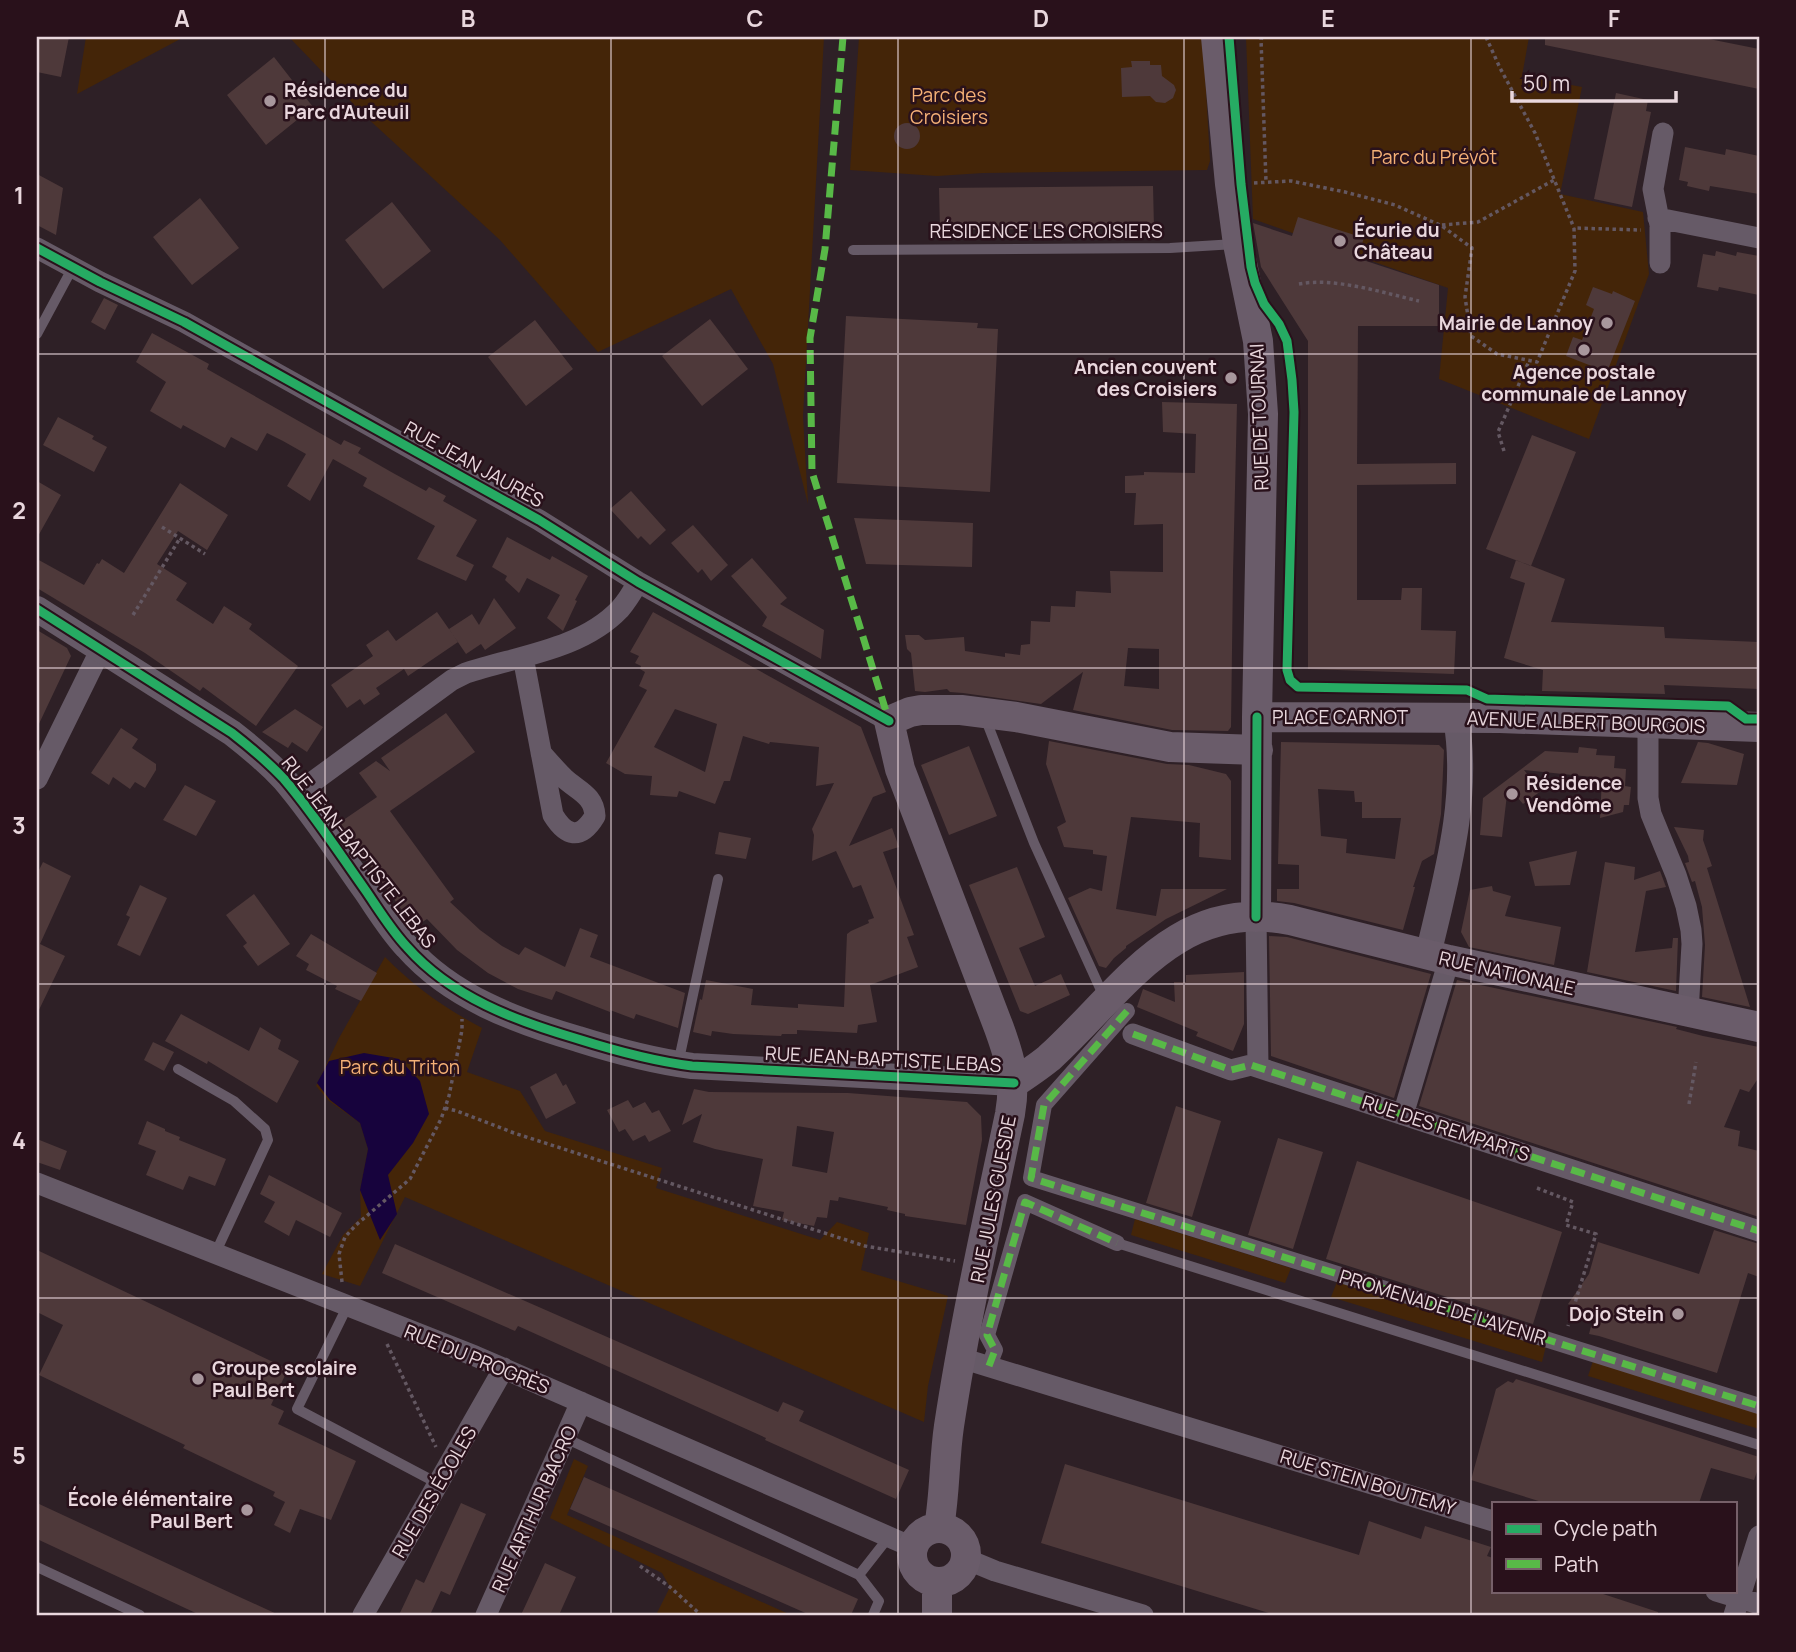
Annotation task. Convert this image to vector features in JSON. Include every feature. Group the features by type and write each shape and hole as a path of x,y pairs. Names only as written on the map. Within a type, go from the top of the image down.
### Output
{"main road":[{"name":"RUE DE TOURNAI","path":"1216,37 1238,244 1258,341 1262,378 1257,717"},
{"path":"890,721 921,710 952,710 1016,717 1170,747 1258,750"},
{"name":"PLACE CARNOT","path":"1256,917 1257,717 1456,718"},
{"name":"AVENUE ALBERT BOURGOIS","path":"1456,718 1759,727"},
{"name":"RUE JULES GUESDE","path":"890,721 900,769 999,1028 1014,1083 979,1265 975,1362 949,1428 944,1499 939,1527"},
{"name":"RUE NATIONALE","path":"1014,1083 1116,1006 1141,967 1177,938 1207,924 1227,919 1273,917 1290,920 1438,958 1759,1027"},
{"path":"939,1527 960,1537 966,1559 958,1574 937,1582 918,1572 900,1543 916,1539 922,1533 939,1527"},
{"path":"937,1582 937,1615"}],"street":[{"path":"1660,262 1659,225 1653,183 1663,133"},
{"path":"1659,225 1759,238"},
{"name":"RUE JEAN JAURÈS","path":"37,248 184,322 539,520 638,582 890,721"},
{"path":"296,794 466,673 564,644 599,626 621,608 638,582"},
{"name":"RUE JEAN-BAPTISTE LEBAS","path":"37,609 232,733 274,768 296,794 407,948 427,967 492,1009 532,1025 631,1054 692,1066 1014,1083"},
{"path":"37,779 101,649"},
{"path":"523,657 541,753"},
{"path":"1403,1115 1438,958 1448,866 1459,802 1460,742 1456,718"},
{"path":"1648,723 1648,798 1651,814 1676,875 1691,930 1688,1013"},
{"path":"1256,917 1258,1067"},
{"path":"975,1362 995,1350 987,1335 1031,1178 1044,1105 1116,1006"},
{"name":"RUE DES REMPARTS","path":"1133,1034 1231,1070 1251,1065 1258,1067 1759,1231"},
{"name":"PROMENADE DE L'AVENIR","path":"1031,1178 1759,1406"},
{"name":"RUE DU PROGRÈS","path":"37,1183 504,1368 900,1543"},
{"path":"1025,1202 1117,1243"},
{"name":"RUE STEIN BOUTEMY","path":"975,1362 1492,1521"},
{"name":"RUE DES ÉCOLES","path":"363,1615 504,1368"},
{"name":"RUE ARTHUR BACRO","path":"486,1615 581,1402"},
{"path":"1718,1592 1744,1606 1759,1536"},
{"path":"966,1559 995,1571 1143,1615"}],"lane":[{"name":"RÉSIDENCE LES CROISIERS","path":"853,250 1170,248 1238,244"},
{"path":"37,334 73,267"},
{"path":"983,713 1034,843 1116,1006"},
{"path":"678,1064 718,879"},
{"path":"178,1069 234,1101 265,1129 268,1140 215,1254"},
{"path":"1117,1243 1759,1446"},
{"path":"340,1304 297,1409 439,1483"},
{"path":"565,1438 859,1575 879,1601 873,1615"},
{"path":"859,1575 900,1543"},
{"path":"37,1567 140,1615"}],"path":[{"path":"1263,37 1266,182"},
{"path":"1230,184 1291,181 1395,205 1440,226 1472,248 1465,297 1471,335 1497,354 1537,362 1575,271 1574,228 1535,133 1486,37"},
{"path":"1440,226 1478,222 1555,180"},
{"path":"1574,228 1632,229 1659,225"},
{"path":"1299,284 1312,282 1363,288 1419,301"},
{"path":"1504,451 1497,432 1529,360"},
{"path":"162,527 205,554"},
{"path":"133,615 180,538"},
{"path":"340,1304 340,1254 345,1237 356,1224 410,1179 441,1119 449,1096 462,1030 463,992"},
{"path":"1689,1104 1696,1062"},
{"path":"445,1108 513,1133 865,1246 979,1265"},
{"path":"1537,1188 1573,1202 1566,1225 1596,1234 1562,1344"},
{"path":"386,1341 437,1450 453,1459"},
{"path":"640,1566 670,1587 701,1615"}],"green space":[{"path":"86,37 184,37 77,94"},
{"path":"289,37 824,37 803,416 808,504 773,364 731,289 598,352 500,240 364,115"},
{"name":"Parc des Croisiers","path":"859,37 1203,37 1210,161 1207,170 937,176 850,170"},
{"name":"Parc du Prévôt","path":"1246,37 1529,37 1522,76 1582,87 1560,194 1643,212 1649,274 1589,439 1439,379 1448,288 1253,219"},
{"name":"Parc du Triton","path":"385,957 430,996 482,1028 467,1072 520,1091 545,1131 662,1168 656,1188 820,1240 837,1222 869,1233 861,1270 948,1296 928,1386 924,1422 405,1197 360,1286 322,1274 343,1235 361,1217 360,1190 368,1149 360,1123 329,1101 316,1086 339,1038"},
{"path":"1135,1219 1291,1268 1285,1283 1131,1235"},
{"path":"1337,1282 1546,1346 1542,1362 1331,1297"},
{"path":"1593,1361 1759,1412 1759,1429 1588,1376"},
{"path":"574,1459 588,1466 567,1515 791,1615 656,1615 670,1587 662,1573 550,1518"}],"shaded area":[{"path":"364,1053 399,1059 420,1081 429,1114 413,1143 388,1175 397,1214 380,1240 360,1190 368,1149 360,1123 330,1100 317,1083 329,1061"}],"building":[{"path":"37,37 69,37 61,77 37,72"},
{"path":"1545,37 1699,37 1759,49 1759,89 1545,45"},
{"name":"Résidence du Parc d'Auteuil","path":"274,57 313,107 266,145 227,95"},
{"path":"1131,61 1150,61 1150,65 1161,65 1162,76 1174,85 1176,90 1173,98 1165,103 1156,102 1150,96 1122,97 1121,68 1132,67"},
{"path":"1616,93 1648,100 1646,111 1651,112 1632,207 1594,199"},
{"path":"907,123 916,127 920,136 916,145 907,149 898,145 894,136 898,127"},
{"path":"1685,147 1725,155 1726,149 1759,156 1759,194 1710,186 1709,191 1687,186 1688,182 1679,180"},
{"path":"37,174 63,188 56,235 37,225"},
{"path":"1153,186 1154,228 940,230 939,188"},
{"path":"200,198 239,248 192,285 153,237"},
{"path":"392,202 431,251 383,289 345,240"},
{"path":"1298,217 1364,238 1357,258 1439,285 1439,326 1358,326 1357,464 1456,463 1456,484 1357,485 1357,600 1401,600 1402,588 1422,588 1421,630 1456,631 1454,674 1308,669 1308,341 1261,267 1253,223 1292,236"},
{"path":"1716,251 1736,256 1737,252 1759,256 1759,295 1719,287 1718,291 1697,287 1703,254 1715,256"},
{"name":"Mairie de Lannoy","path":"1593,287 1612,294 1613,291 1635,301 1607,372 1566,356 1573,337 1582,340 1594,309 1586,305"},
{"path":"104,298 118,305 105,330 91,322"},
{"path":"846,316 978,323 977,328 998,329 990,492 837,483"},
{"path":"710,319 748,369 702,406 662,356"},
{"path":"535,320 573,369 526,406 488,357"},
{"path":"152,333 209,364 207,369 341,445 344,440 361,448 358,453 393,473 426,491 429,487 446,496 443,501 477,520 456,556 474,565 466,581 417,559 435,526 363,486 367,478 333,459 310,501 287,486 306,454 283,441 267,433 257,451 231,437 225,448 183,425 181,429 150,411 166,382 136,362"},
{"path":"1162,402 1237,404 1231,727 1228,731 1172,730 1073,710 1083,672 1041,704 950,692 947,689 915,691 911,653 907,649 905,635 919,635 925,640 964,637 965,651 1005,657 1005,653 1020,655 1021,645 1030,644 1031,621 1050,622 1051,606 1075,607 1076,591 1111,593 1110,571 1163,572 1163,524 1134,525 1136,493 1125,493 1125,476 1144,475 1144,472 1195,473 1196,434 1163,432","holes":["1128,648 1159,649 1159,689 1124,686"]},
{"path":"58,417 94,436 92,439 107,447 94,472 43,445"},
{"path":"1532,435 1576,452 1531,566 1486,549"},
{"path":"37,481 61,495 37,538"},
{"path":"180,483 228,515 207,550 178,531 157,564 187,583 176,600 213,624 224,606 252,624 249,629 298,666 256,726 203,687 200,691 145,653 37,588 37,559 84,585 102,559 124,573"},
{"path":"631,491 666,530 650,545 641,536 638,539 610,509"},
{"path":"854,518 973,523 972,567 866,564"},
{"path":"693,525 728,565 711,581 702,569 698,573 671,543"},
{"path":"507,537 550,560 552,556 588,576 563,631 547,618 560,595 527,578 519,593 505,580 507,576 492,567"},
{"path":"752,558 787,598 780,604 824,630 821,659 762,626 767,617 731,576"},
{"path":"1516,560 1565,579 1551,622 1664,627 1665,638 1759,642 1759,689 1664,685 1665,694 1542,691 1543,670 1504,658 1525,583 1510,578"},
{"path":"494,598 516,628 485,650 481,644 466,654 449,629 472,614 479,625"},
{"path":"437,612 458,642 408,676 404,669 376,688 380,694 364,705 360,699 347,708 331,685 373,656 366,645 388,630 396,641"},
{"path":"653,612 861,727 886,792 873,797 849,846 892,828 899,847 883,852 914,935 907,937 918,967 870,985 877,1022 858,1025 857,1033 797,1030 797,1034 781,1036 712,1031 711,1036 693,1032 706,980 753,989 751,1005 844,1007 847,934 874,918 861,885 853,888 836,851 812,861 812,829 834,783 816,786 819,747 769,744 743,736 730,781 724,781 715,804 679,791 677,797 650,795 652,776 625,774 606,763 647,690 639,686 645,672 635,663 639,656 630,652","holes":["675,709 717,724 705,772 654,747"]},
{"path":"37,630 67,648 71,656 37,728"},
{"path":"295,709 323,727 307,752 292,742 288,748 262,732"},
{"path":"446,713 475,752 390,811 454,899 450,902 502,946 519,955 525,947 565,967 580,928 598,935 590,957 685,993 678,1028 636,1014 634,1019 610,1012 556,991 552,1000 518,989 488,973 457,950 427,919 415,927 409,920 339,823 377,797 359,773 376,761 390,771 381,758"},
{"path":"121,728 138,739 132,748 156,764 156,770 145,788 135,782 130,789 113,777 109,785 91,773"},
{"path":"1049,741 1167,764 1189,765 1226,774 1231,781 1231,860 1199,857 1200,823 1131,817 1116,909 1156,916 1161,889 1227,889 1166,919 1126,946 1106,968 1099,966 1068,898 1090,888 1102,891 1107,856 1093,854 1093,850 1064,847 1057,827 1066,822 1046,764"},
{"path":"1281,742 1439,745 1444,750 1441,814 1434,854 1422,861 1403,930 1277,901 1277,889 1299,889 1299,865 1278,864","holes":["1318,789 1354,791 1355,802 1362,802 1362,818 1401,818 1395,859 1346,853 1347,839 1321,836"]},
{"path":"1698,742 1744,754 1737,785 1681,783"},
{"path":"969,746 997,816 949,835 921,765"},
{"name":"Résidence Vendôme","path":"1579,747 1597,749 1596,755 1615,756 1614,768 1626,769 1625,786 1631,787 1629,805 1624,805 1623,812 1600,818 1602,778 1524,770 1541,791 1523,804 1508,786 1502,837 1480,835 1483,798 1545,751 1578,753"},
{"path":"185,785 216,801 196,836 163,820"},
{"path":"1674,827 1704,830 1703,840 1712,866 1707,868 1750,1007 1702,997 1705,945 1702,907 1695,881 1692,882 1685,863 1689,862 1688,856"},
{"path":"719,832 751,838 746,859 715,854"},
{"path":"1577,851 1570,885 1535,886 1529,862"},
{"path":"43,862 71,876 40,944 65,956 37,1014 37,874"},
{"path":"1605,862 1635,867 1634,880 1660,871 1666,887 1646,891 1635,952 1672,948 1673,938 1678,938 1676,991 1587,972"},
{"path":"1017,867 1045,937 1019,948 1035,986 1061,974 1070,995 1028,1014 1020,1011 969,885"},
{"path":"140,885 167,898 140,956 117,945 130,917 126,915"},
{"path":"1492,886 1493,891 1511,896 1505,916 1561,927 1554,965 1469,947 1461,932 1470,890"},
{"path":"254,894 290,944 258,966 243,946 247,943 226,915"},
{"path":"311,934 377,973 361,1001 335,989 337,986 306,970 309,964 296,956"},
{"path":"1269,936 1287,937 1431,974 1394,1098 1271,1056"},
{"path":"1244,972 1244,1024 1233,1051 1196,1036 1198,1032 1137,1007 1143,989 1175,1002 1174,982 1186,982 1186,975"},
{"path":"1457,980 1759,1047 1759,1077 1749,1092 1740,1089 1724,1127 1740,1131 1738,1146 1759,1151 1759,1217 1419,1106"},
{"path":"181,1014 249,1051 260,1027 281,1040 278,1049 299,1061 277,1103 208,1061 207,1064 165,1041"},
{"path":"153,1042 174,1052 164,1071 144,1060"},
{"path":"556,1073 563,1086 566,1084 576,1103 546,1119 530,1087"},
{"path":"694,1089 709,1092 848,1093 967,1102 981,1116 982,1140 966,1225 905,1216 887,1210 888,1207 839,1197 838,1201 830,1200 827,1218 817,1217 814,1226 782,1220 784,1212 753,1206 763,1159 693,1142 702,1114 682,1125","holes":["797,1126 834,1132 827,1173 792,1166"]},
{"path":"628,1100 633,1108 645,1102 652,1113 659,1110 671,1131 649,1142 645,1135 633,1141 625,1129 619,1132 607,1110"},
{"path":"1176,1106 1221,1121 1192,1217 1146,1203"},
{"path":"147,1121 180,1137 179,1140 226,1159 215,1186 189,1176 183,1190 146,1175 156,1151 138,1144"},
{"path":"1278,1138 1323,1152 1293,1249 1248,1235"},
{"path":"37,1139 67,1151 60,1170 37,1162"},
{"path":"1357,1161 1562,1232 1533,1324 1326,1259"},
{"path":"269,1175 342,1213 330,1237 296,1220 289,1236 264,1222 275,1202 260,1194"},
{"name":"Dojo Stein","path":"1714,1230 1759,1244 1759,1277 1748,1273 1717,1373 1589,1334 1593,1319 1568,1304 1589,1274 1598,1242 1699,1274"},
{"path":"395,1244 778,1412 783,1402 804,1411 799,1421 909,1470 896,1499 518,1326 515,1331 382,1273"},
{"path":"37,1250 288,1369 271,1405 284,1411 278,1424 356,1461 331,1520 300,1509 290,1533 274,1525 285,1502 273,1496 275,1492 183,1448 185,1445 39,1375 63,1325 37,1312"},
{"path":"1516,1379 1759,1457 1754,1480 1711,1468 1699,1502 1542,1502 1471,1480 1496,1389 1508,1381 1513,1383"},
{"path":"1065,1464 1359,1555 1369,1521 1421,1539 1425,1526 1491,1547 1487,1556 1492,1558 1492,1592 1597,1592 1658,1612 1658,1615 1275,1615 1041,1543"},
{"path":"584,1477 858,1599 851,1615 810,1615 570,1509"},
{"path":"37,1503 279,1615 200,1615 37,1539"},
{"path":"461,1503 486,1514 450,1595 441,1591 430,1615 399,1615 416,1579 424,1583"},
{"path":"545,1563 576,1577 559,1615 521,1615"}],"marked path":[{"path":"843,37 825,249 810,338 812,472 889,721"},
{"path":"1127,1011 1044,1105 1031,1178 1759,1406"},
{"path":"1133,1034 1231,1070 1251,1065 1759,1231"},
{"path":"989,1366 995,1350 987,1335 1025,1202 1117,1243"}],"cycle path":[{"path":"1229,37 1251,267 1264,304 1279,324 1287,341 1292,380 1294,412 1287,670 1290,680 1298,687 1467,690 1487,699 1728,706 1746,719 1759,719"},
{"path":"37,248 184,322 539,520 638,582 889,721"},
{"path":"37,609 232,733 259,755 284,779 306,806 390,927 407,947 424,965 444,980 486,1005 555,1032 677,1064 1014,1083"},
{"path":"1256,917 1257,717"}],"place":[{"name":"Résidence du Parc d'Auteuil","path":"270,101"},
{"name":"Écurie du Château","path":"1340,241"},
{"name":"Mairie de Lannoy","path":"1607,323"},
{"name":"Agence postale communale de Lannoy","path":"1584,350"},
{"name":"Ancien couvent des Croisiers","path":"1231,378"},
{"name":"Résidence Vendôme","path":"1512,794"},
{"name":"Dojo Stein","path":"1678,1314"},
{"name":"Groupe scolaire Paul Bert","path":"198,1379"},
{"name":"École élémentaire Paul Bert","path":"247,1510"}]}
